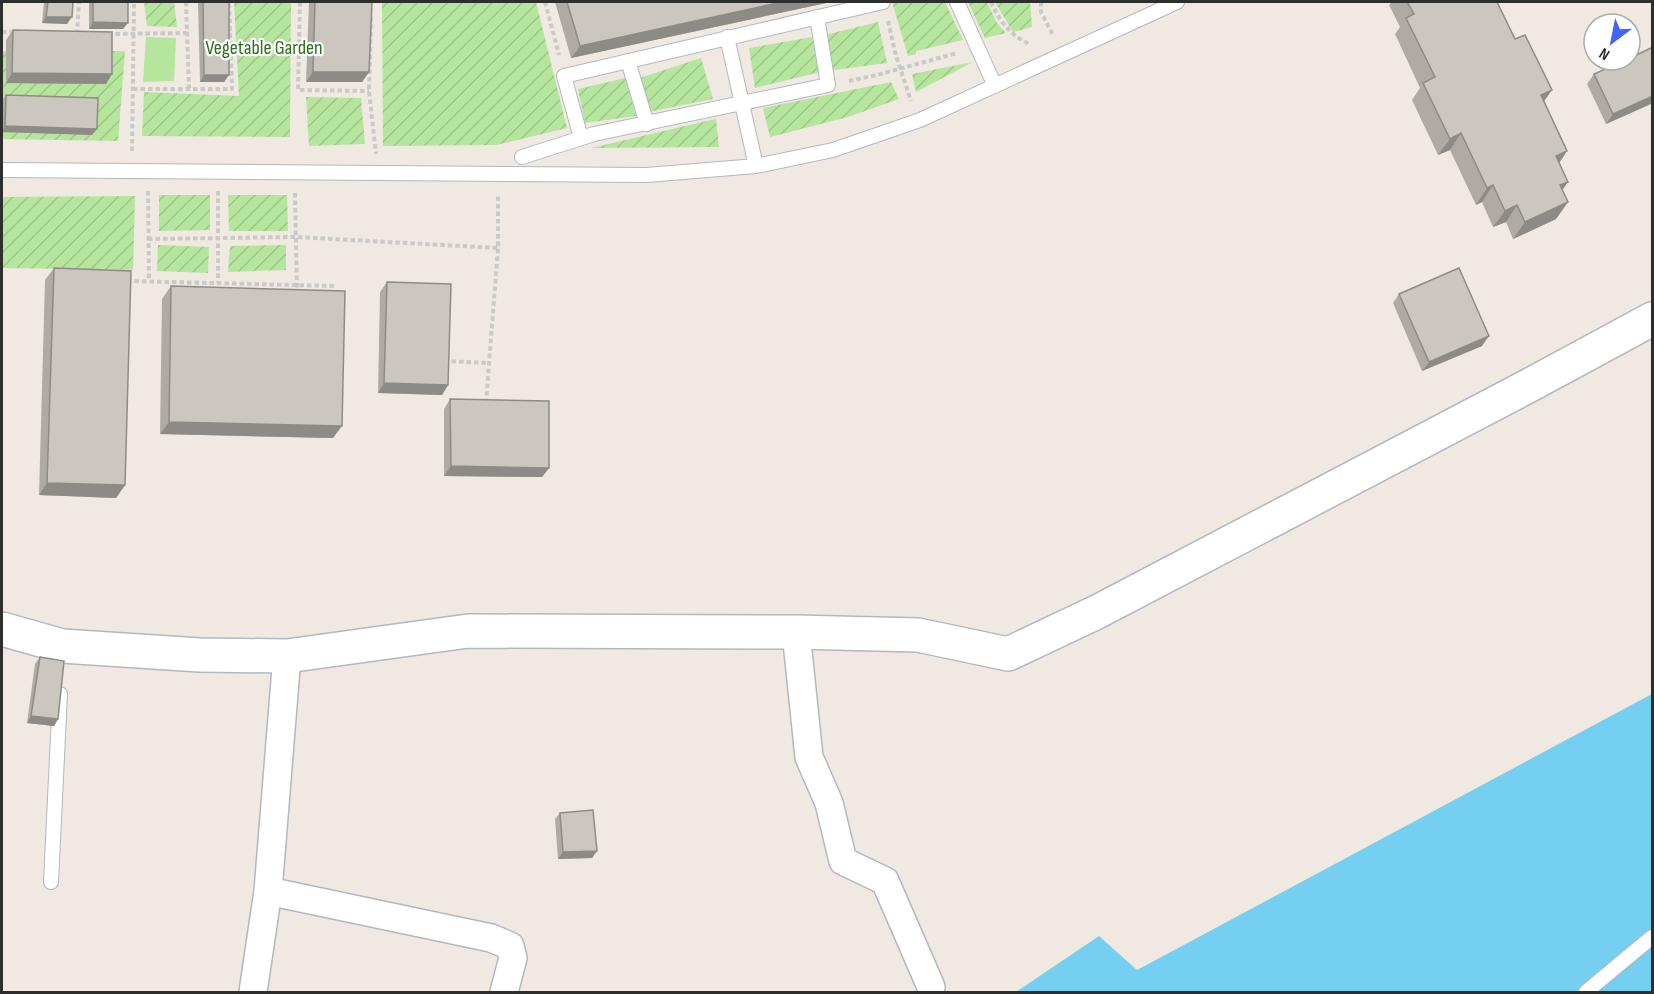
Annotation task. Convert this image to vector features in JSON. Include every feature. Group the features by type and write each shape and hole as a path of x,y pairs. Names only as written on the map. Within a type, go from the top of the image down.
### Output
{"street":[{"path":"2,629 62,652 287,656 468,631 796,632 918,635 1008,654 1097,612 1653,319"},
{"path":"796,632 809,757 829,803 843,861 885,881 931,987"},
{"path":"253,993 268,891 287,656"},
{"path":"268,891 491,938 510,946 513,958 504,993"}],"lane":[{"path":"581,138 564,76 883,2"},
{"path":"957,2 994,86"},
{"path":"2,170 647,175 756,166 833,150 920,120 1177,2"},
{"path":"522,157 581,138 828,85 817,16"},
{"path":"727,37 756,166"},
{"path":"628,61 647,124"},
{"path":"51,882 60,682"},
{"path":"1586,993 1653,937"}],"path":[{"path":"67,34 77,34 79,2"},
{"path":"133,170 134,2"},
{"path":"186,2 189,88"},
{"path":"133,89 232,88 229,2"},
{"path":"300,2 298,90 369,91"},
{"path":"545,2 564,76"},
{"path":"883,2 900,69 913,108 920,120"},
{"path":"991,2 1000,21 1010,32 1022,41 1040,48 1050,60"},
{"path":"1034,46 1053,34 1041,12 1041,2"},
{"path":"371,13 369,91 378,172"},
{"path":"2,32 23,33"},
{"path":"100,34 187,33"},
{"path":"828,85 900,69 978,47"},
{"path":"295,183 297,296"},
{"path":"148,184 149,281"},
{"path":"218,184 218,283"},
{"path":"486,410 498,248 498,185"},
{"path":"148,239 296,237 498,248"},
{"path":"126,281 336,286"},
{"path":"444,361 489,363"}],"green space":[{"path":"144,2 174,2 177,27 147,26"},
{"name":"Vegetable Garden","path":"234,2 291,2 290,137 142,136 144,92 239,96"},
{"path":"382,2 536,2 567,128 496,145 383,146"},
{"path":"892,2 945,2 963,40 916,51 916,54 908,56"},
{"path":"968,2 987,2 997,23 1006,33 985,38"},
{"path":"995,2 1030,2 1032,27 1013,32"},
{"path":"878,22 887,63 834,70 825,35"},
{"path":"146,37 176,38 174,81 143,82"},
{"path":"812,37 820,72 755,88 749,48"},
{"path":"2,51 125,51 118,141 2,139"},
{"path":"701,58 713,99 648,112 640,78"},
{"path":"973,62 916,92 912,74"},
{"path":"625,78 636,116 585,123 578,89"},
{"path":"891,82 899,99 848,117 770,137 763,108"},
{"path":"306,97 361,98 365,144 309,146"},
{"path":"715,119 719,147 591,148"},
{"path":"159,195 210,195 210,230 159,231"},
{"path":"228,195 287,195 288,231 229,231"},
{"path":"135,196 133,270 2,268 2,197"},
{"path":"158,245 209,247 208,273 157,271"},
{"path":"286,245 286,270 228,272 230,246"}],"water":[{"path":"1652,694 1652,992 1016,992 1099,936 1137,970"}],"building":[{"path":"48,2 73,2 72,17 46,17"},
{"path":"93,2 128,2 128,23 93,22"},
{"path":"203,2 229,2 229,75 204,75"},
{"path":"315,2 372,2 369,72 313,72"},
{"path":"567,2 782,2 580,46"},
{"path":"1407,2 1497,2 1515,39 1525,35 1552,90 1541,95 1567,151 1556,156 1568,182 1560,185 1568,202 1525,222 1517,205 1505,211 1493,185 1487,188 1461,133 1450,139 1423,83 1435,77 1406,18 1414,14"},
{"path":"13,30 112,32 112,74 12,73"},
{"path":"1653,47 1653,96 1613,114 1594,74 1598,72 1642,72 1642,52"},
{"path":"6,95 98,98 97,129 5,126"},
{"path":"54,268 131,271 125,485 47,483"},
{"path":"1459,268 1489,336 1429,362 1399,294"},
{"path":"387,282 451,284 448,385 384,383"},
{"path":"171,286 345,291 342,426 169,422"},
{"path":"450,399 549,401 549,468 451,466"},
{"path":"40,657 64,661 58,719 31,716"},
{"path":"593,810 597,851 563,852 560,813"}]}
